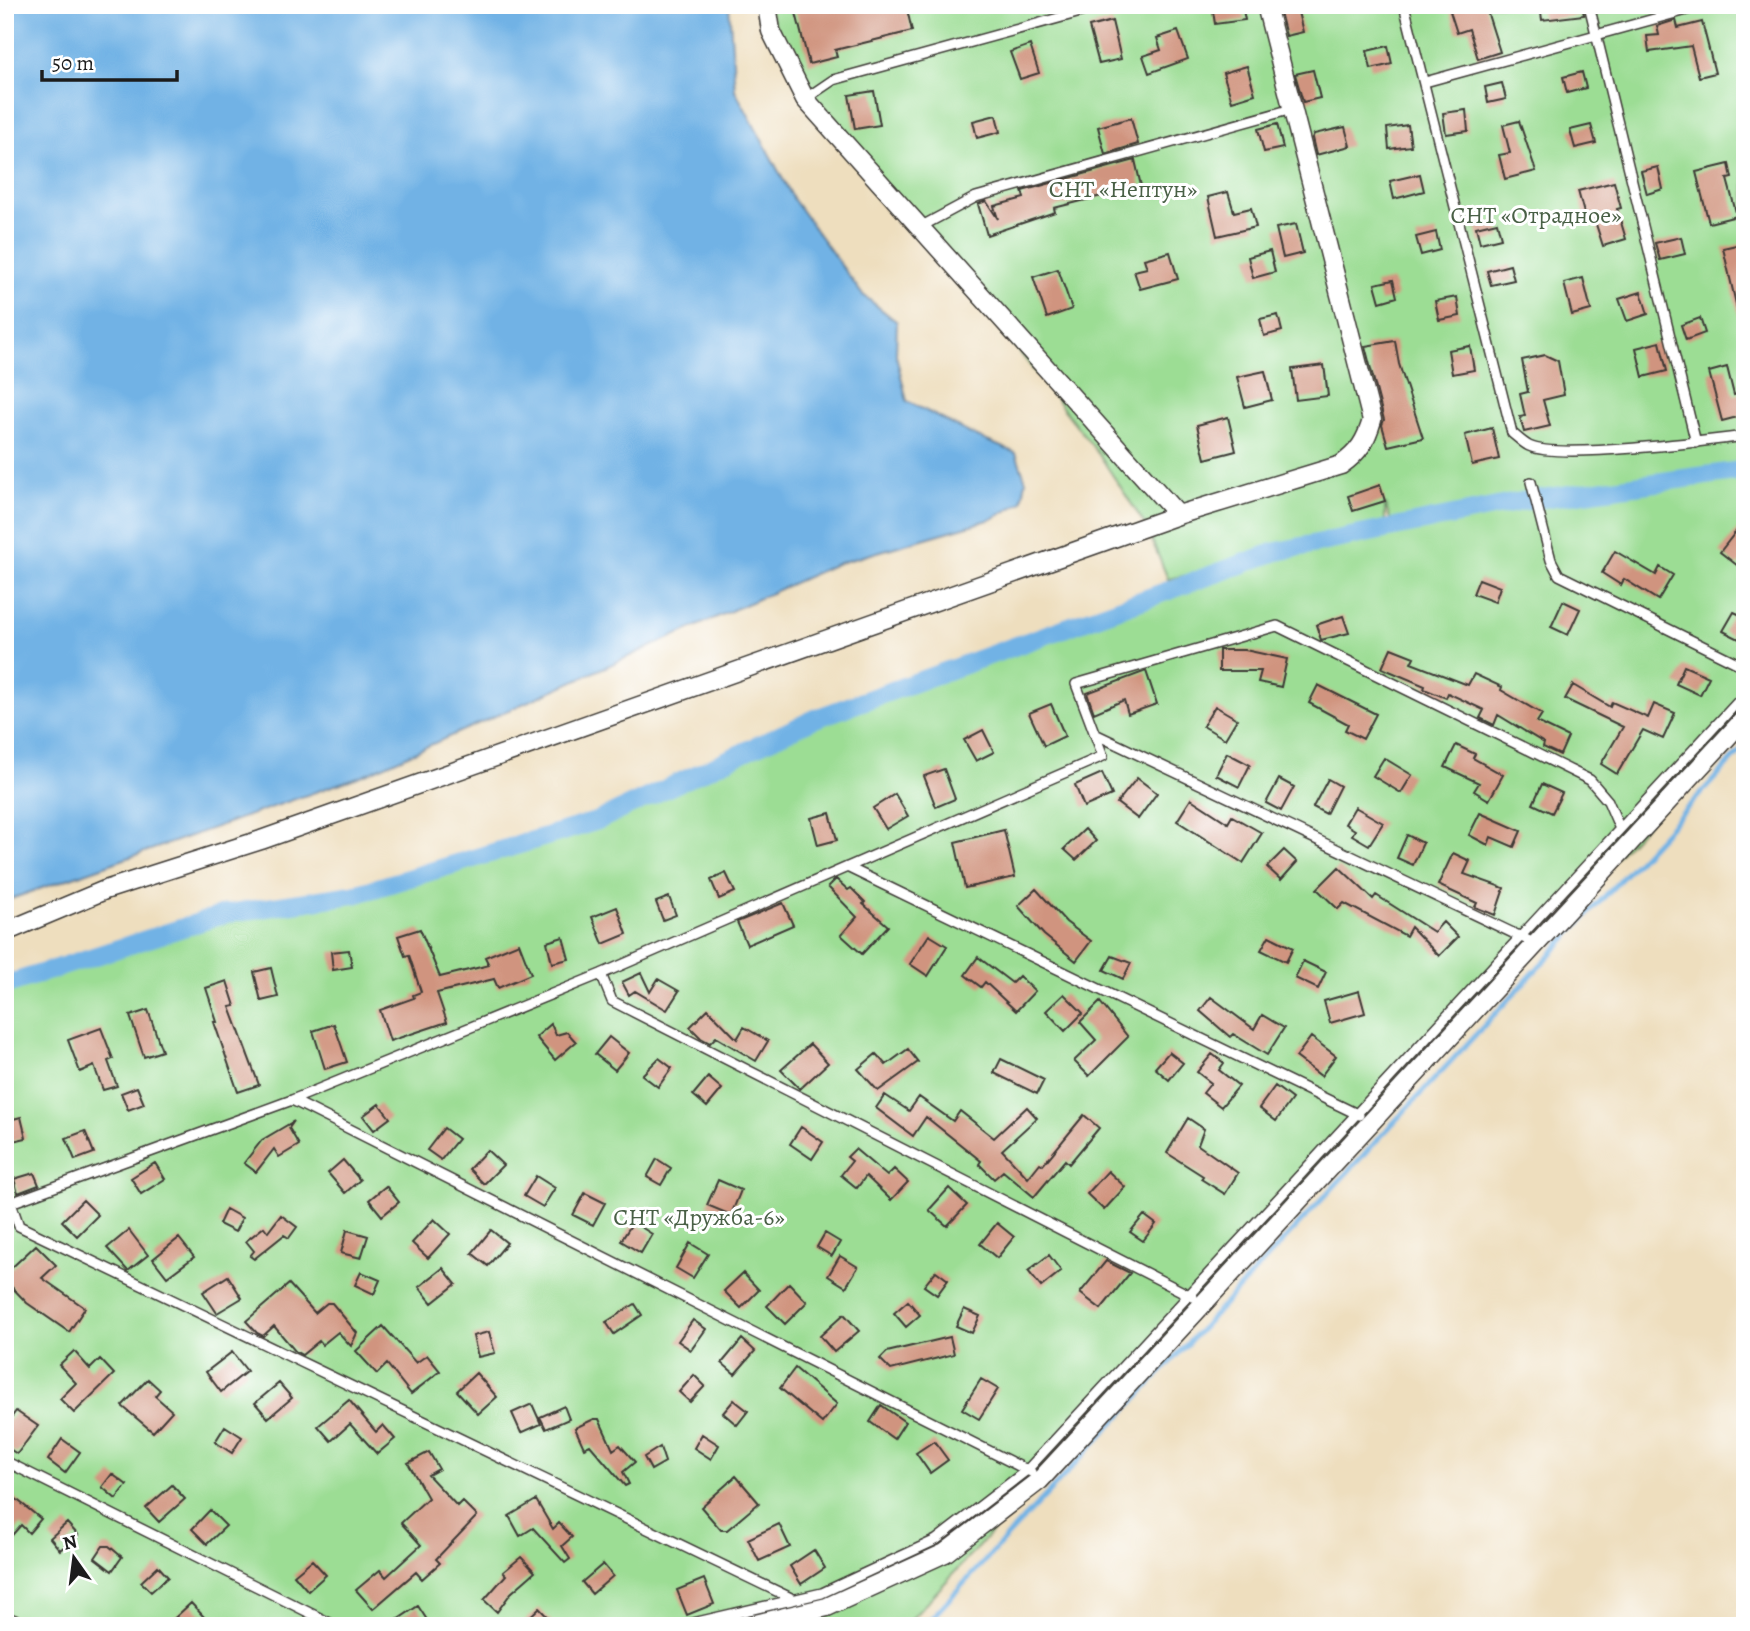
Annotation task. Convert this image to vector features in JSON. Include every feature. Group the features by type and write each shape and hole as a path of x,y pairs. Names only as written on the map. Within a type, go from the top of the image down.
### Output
{"street":[{"path":"767,5 771,31 805,99 922,226 1178,515"},
{"path":"5,932 105,890 274,835 1178,515 1341,465 1356,455 1366,441 1372,420 1266,5"},
{"path":"747,1626 827,1607 945,1553 1035,1473 1528,940 1745,718"}],"lane":[{"path":"805,99 833,80 1106,5"},
{"path":"1404,5 1512,433 1531,447 1570,450 1696,443 1745,436"},
{"path":"1589,5 1696,443"},
{"path":"1425,82 1705,5"},
{"path":"922,226 976,197 1292,109"},
{"path":"1531,482 1542,528 1559,575 1745,667"},
{"path":"793,1599 19,1226 8,1204 292,1100 601,974 1103,756 1076,684 1277,626 1590,780 1608,802 1620,830"},
{"path":"1095,734 1528,940 1620,830 1745,694"},
{"path":"847,867 1364,1117"},
{"path":"601,974 612,1001 1197,1298"},
{"path":"292,1100 1035,1473 936,1540 822,1593 680,1626"},
{"path":"5,1461 336,1626"},
{"path":"5,1616 29,1626"}],"green space":[{"name":"СНТ «Дружба-6»","path":"767,5 1745,5 1745,718 905,1626 29,1626 5,1616 5,985 225,914 356,894 597,821 814,719 1275,552 1393,528 1385,504 1385,524 1269,549 1203,572 1168,579 1146,526 1100,456 922,226 805,99"}],"water":[{"path":"5,5 729,5 735,90 794,200 862,294 897,322 896,355 907,401 975,436 1016,453 1026,481 1022,502 992,519 836,564 361,776 5,901"}],"building":[{"path":"794,5 906,5 912,31 835,50 837,57 809,64"},
{"path":"1212,5 1242,5 1245,20 1215,24"},
{"path":"1448,5 1485,5 1500,52 1478,59 1469,29 1457,33"},
{"path":"1540,5 1582,5 1584,15 1542,20"},
{"path":"1297,8 1303,32 1286,36 1280,12"},
{"path":"1676,20 1678,28 1702,22 1715,73 1699,77 1691,46 1649,52 1647,36 1659,35 1657,26"},
{"path":"1112,21 1121,59 1099,64 1089,27"},
{"path":"1178,31 1188,59 1149,73 1143,56 1161,50 1157,38"},
{"path":"1030,45 1039,73 1020,79 1010,52"},
{"path":"1388,46 1392,64 1371,69 1367,51"},
{"path":"1247,66 1255,94 1232,101 1223,73"},
{"path":"1313,70 1320,98 1303,102 1295,74"},
{"path":"1582,72 1586,88 1567,93 1563,77"},
{"path":"1502,83 1506,99 1488,103 1485,87"},
{"path":"874,91 880,125 855,129 849,95"},
{"path":"1466,110 1468,131 1446,134 1443,113"},
{"path":"996,115 1000,132 977,138 973,121"},
{"path":"1131,118 1138,144 1105,154 1098,127"},
{"path":"1519,121 1536,171 1505,179 1499,155 1510,153 1503,125"},
{"path":"1277,124 1283,148 1264,152 1258,129"},
{"path":"1408,125 1411,146 1389,149 1387,128"},
{"path":"1591,125 1596,143 1575,148 1570,130"},
{"path":"1345,127 1350,146 1316,155 1312,138 1314,134"},
{"path":"1135,160 1141,186 1054,208 1055,212 987,235 978,204 986,201 998,219 994,206 1024,198 1022,191"},
{"path":"1729,164 1732,178 1727,179 1737,216 1709,223 1696,172"},
{"path":"1658,167 1663,189 1647,194 1641,171"},
{"path":"1420,174 1424,191 1394,199 1390,181"},
{"path":"1614,182 1621,208 1617,209 1626,239 1603,246 1593,215 1585,217 1578,191"},
{"path":"1228,192 1234,212 1251,208 1256,227 1217,236 1208,197"},
{"path":"1497,222 1501,238 1480,243 1476,227"},
{"path":"1296,224 1303,253 1283,258 1276,228"},
{"path":"1436,232 1440,250 1421,255 1416,237"},
{"path":"1681,237 1685,254 1660,260 1655,243"},
{"path":"1745,243 1745,317 1739,317 1723,248"},
{"path":"1270,251 1275,272 1253,278 1248,257"},
{"path":"1170,252 1178,279 1140,289 1134,271 1147,268 1144,259"},
{"path":"1510,265 1514,280 1491,285 1487,271"},
{"path":"1058,269 1072,309 1047,318 1033,277"},
{"path":"1583,278 1591,310 1572,315 1564,283"},
{"path":"1393,280 1397,297 1380,302 1375,284"},
{"path":"1641,292 1648,314 1627,321 1619,299"},
{"path":"1457,297 1460,316 1439,320 1435,301"},
{"path":"1278,315 1282,331 1264,336 1260,319"},
{"path":"1700,318 1705,333 1686,340 1681,325"},
{"path":"1395,341 1399,364 1423,438 1388,446 1365,346"},
{"path":"1660,342 1667,371 1643,377 1636,348"},
{"path":"1470,346 1474,370 1452,374 1448,350"},
{"path":"1545,355 1558,361 1564,395 1543,400 1550,426 1524,432 1520,417 1525,416 1520,394 1528,392 1522,360"},
{"path":"1324,365 1328,396 1296,400 1292,369"},
{"path":"1727,367 1734,395 1745,392 1745,415 1722,421 1709,372"},
{"path":"1265,371 1272,400 1245,407 1237,377"},
{"path":"1228,417 1236,451 1205,459 1197,425"},
{"path":"1492,428 1499,459 1472,465 1465,435"},
{"path":"1380,485 1385,501 1353,511 1348,496"},
{"path":"1745,520 1745,558 1738,566 1720,552"},
{"path":"1615,551 1656,575 1660,567 1673,575 1658,600 1624,579 1621,585 1602,573"},
{"path":"1479,579 1500,587 1495,602 1473,594"},
{"path":"1563,601 1580,609 1568,635 1551,627"},
{"path":"1734,612 1745,617 1745,642 1723,631"},
{"path":"1343,616 1349,633 1321,640 1316,625"},
{"path":"1391,648 1414,657 1411,663 1468,685 1474,674 1502,687 1501,690 1542,714 1537,722 1568,737 1560,755 1543,747 1544,743 1498,715 1494,725 1480,718 1484,710 1448,693 1446,698 1424,689 1425,686 1382,668"},
{"path":"1219,650 1245,650 1287,659 1281,687 1258,682 1261,671 1219,671"},
{"path":"1684,666 1709,677 1700,695 1676,684"},
{"path":"1146,671 1157,704 1128,714 1124,700 1094,713 1087,693"},
{"path":"1318,685 1376,714 1363,739 1345,730 1348,724 1309,703"},
{"path":"1573,685 1610,707 1612,702 1648,718 1654,704 1675,713 1663,739 1643,730 1617,774 1601,764 1623,727 1565,699"},
{"path":"1051,704 1065,736 1044,746 1029,713"},
{"path":"1215,706 1237,719 1225,739 1203,726"},
{"path":"983,730 994,752 976,761 964,740"},
{"path":"1456,745 1475,754 1473,758 1503,775 1489,800 1474,791 1479,783 1445,767"},
{"path":"1227,753 1250,765 1239,787 1216,775"},
{"path":"1384,758 1412,775 1401,793 1373,776"},
{"path":"944,769 955,799 936,807 924,776"},
{"path":"1102,773 1112,795 1084,807 1075,785"},
{"path":"1137,778 1157,793 1138,819 1117,803"},
{"path":"1279,779 1294,787 1281,811 1266,803"},
{"path":"1328,779 1340,786 1326,814 1313,807"},
{"path":"1542,784 1562,793 1552,813 1533,804"},
{"path":"895,794 908,816 886,829 873,808"},
{"path":"1191,799 1228,823 1232,816 1262,833 1243,863 1177,821"},
{"path":"1355,807 1383,823 1369,845 1352,835 1355,830 1345,824"},
{"path":"830,813 837,840 818,845 811,818"},
{"path":"1480,813 1521,831 1514,847 1491,837 1488,845 1469,835"},
{"path":"1085,829 1096,841 1076,860 1064,849"},
{"path":"1004,830 1015,877 965,888 955,842"},
{"path":"1407,835 1423,843 1413,865 1397,858"},
{"path":"1284,850 1297,862 1281,880 1267,867"},
{"path":"1453,853 1470,861 1464,874 1504,888 1495,915 1475,907 1477,903 1438,885"},
{"path":"1339,867 1373,899 1376,895 1434,932 1443,922 1458,937 1439,956 1411,927 1406,936 1344,903 1338,909 1317,889"},
{"path":"726,873 735,892 719,899 711,880"},
{"path":"836,879 848,890 851,888 865,902 863,904 888,926 862,954 841,935 857,917 828,887"},
{"path":"1036,889 1066,922 1091,941 1076,961 1044,935 1018,906"},
{"path":"669,897 676,915 663,920 656,902"},
{"path":"783,903 793,925 747,945 737,922"},
{"path":"617,907 627,934 603,944 592,917"},
{"path":"420,929 440,977 489,965 485,957 519,943 531,974 498,988 494,979 437,993 447,1022 390,1041 380,1010 414,998 413,995 421,992 409,955 405,956 398,936"},
{"path":"929,935 947,946 928,976 910,964"},
{"path":"1269,936 1293,948 1286,962 1261,950"},
{"path":"563,937 569,959 552,963 547,942"},
{"path":"349,950 352,967 333,970 331,952"},
{"path":"1112,956 1131,963 1123,979 1104,970"},
{"path":"978,957 1012,983 1019,976 1035,991 1016,1011 985,982 981,987 965,975"},
{"path":"1303,961 1326,972 1318,989 1295,978"},
{"path":"271,968 278,997 261,1001 254,972"},
{"path":"641,973 650,992 658,979 679,991 667,1010 635,991 629,995 622,982"},
{"path":"227,981 235,1006 230,1007 259,1085 238,1092 214,1022 217,1022 206,988"},
{"path":"1359,991 1365,1013 1330,1023 1324,1001"},
{"path":"1064,994 1083,1013 1065,1031 1046,1011"},
{"path":"1211,997 1254,1029 1262,1015 1284,1028 1267,1055 1233,1034 1230,1037 1200,1011"},
{"path":"1100,1002 1128,1037 1089,1076 1074,1061 1096,1040 1080,1022"},
{"path":"708,1009 737,1039 744,1027 768,1041 756,1061 716,1037 710,1043 690,1027"},
{"path":"148,1010 162,1051 144,1057 130,1016"},
{"path":"334,1024 347,1062 325,1069 313,1031"},
{"path":"551,1024 556,1035 567,1032 576,1042 555,1060 536,1037"},
{"path":"101,1028 113,1059 108,1061 117,1086 103,1090 94,1066 80,1072 68,1040"},
{"path":"609,1037 629,1053 615,1070 595,1054"},
{"path":"1311,1037 1336,1056 1321,1076 1296,1057"},
{"path":"810,1044 828,1063 800,1089 781,1070"},
{"path":"908,1049 918,1062 878,1091 858,1069 876,1054 886,1065"},
{"path":"1169,1052 1183,1063 1169,1080 1155,1068"},
{"path":"1212,1054 1224,1063 1219,1070 1239,1086 1221,1107 1203,1093 1211,1083 1197,1072"},
{"path":"659,1058 672,1068 658,1087 642,1075"},
{"path":"1001,1059 1044,1080 1037,1094 994,1073"},
{"path":"708,1077 722,1089 707,1107 693,1095"},
{"path":"1275,1086 1292,1099 1276,1121 1259,1108"},
{"path":"137,1087 144,1104 128,1110 121,1093"},
{"path":"885,1095 909,1111 919,1097 953,1121 960,1111 994,1138 1027,1107 1037,1118 1002,1150 1028,1178 1040,1163 1043,1165 1084,1115 1099,1128 1069,1164 1065,1160 1034,1197 1003,1171 994,1179 979,1164 981,1161 926,1117 913,1136 876,1108"},
{"path":"379,1104 390,1118 374,1130 363,1116"},
{"path":"21,1117 26,1138 5,1143 5,1121"},
{"path":"1188,1118 1204,1129 1198,1145 1238,1173 1225,1194 1167,1153"},
{"path":"294,1121 289,1128 299,1145 279,1157 274,1149 256,1172 244,1163 262,1140"},
{"path":"801,1127 823,1142 812,1159 790,1144"},
{"path":"444,1128 458,1139 441,1160 427,1150"},
{"path":"85,1131 94,1153 75,1160 66,1138"},
{"path":"855,1149 887,1176 894,1169 908,1182 891,1200 866,1176 857,1188 841,1175 852,1161 847,1157"},
{"path":"487,1150 503,1165 484,1184 469,1169"},
{"path":"657,1159 671,1168 661,1185 647,1177"},
{"path":"343,1160 360,1180 345,1193 328,1173"},
{"path":"155,1163 165,1179 141,1194 131,1178"},
{"path":"1108,1171 1125,1187 1104,1210 1087,1194"},
{"path":"34,1173 39,1185 18,1193 14,1179"},
{"path":"536,1176 555,1188 543,1207 524,1196"},
{"path":"718,1180 741,1190 731,1215 707,1205"},
{"path":"386,1186 399,1202 382,1216 369,1200"},
{"path":"949,1188 967,1205 947,1226 929,1210"},
{"path":"585,1193 605,1203 593,1225 573,1215"},
{"path":"83,1200 98,1215 77,1236 62,1221"},
{"path":"226,1209 242,1218 235,1232 219,1224"},
{"path":"281,1215 297,1227 289,1238 284,1235 254,1259 250,1256 254,1251 246,1241 264,1227 268,1232"},
{"path":"1144,1215 1156,1224 1143,1241 1130,1232"},
{"path":"434,1219 450,1234 428,1258 412,1243"},
{"path":"633,1222 652,1234 641,1253 621,1241"},
{"path":"997,1223 1014,1237 997,1258 980,1244"},
{"path":"129,1230 148,1255 128,1271 107,1248"},
{"path":"347,1230 368,1236 361,1258 341,1253"},
{"path":"491,1230 507,1243 488,1266 472,1253"},
{"path":"825,1233 840,1242 832,1256 817,1247"},
{"path":"179,1238 194,1257 167,1277 153,1259"},
{"path":"690,1243 708,1254 693,1278 676,1268"},
{"path":"36,1245 56,1265 42,1278 85,1308 69,1332 27,1303 5,1280 5,1274"},
{"path":"1049,1255 1061,1271 1041,1287 1028,1271"},
{"path":"840,1256 858,1267 846,1287 828,1276"},
{"path":"1106,1261 1130,1273 1101,1309 1080,1293"},
{"path":"443,1268 456,1284 432,1303 419,1287"},
{"path":"936,1271 948,1280 937,1295 924,1286"},
{"path":"361,1272 380,1280 374,1294 355,1285"},
{"path":"743,1273 759,1290 741,1308 724,1291"},
{"path":"228,1276 242,1298 217,1313 203,1292"},
{"path":"789,1283 807,1302 785,1324 767,1306"},
{"path":"289,1284 315,1313 327,1303 332,1303 357,1333 351,1346 338,1332 322,1345 319,1341 302,1355 295,1351 274,1326 263,1336 257,1333 246,1321"},
{"path":"908,1301 920,1315 906,1327 894,1313"},
{"path":"635,1304 642,1315 614,1334 606,1322"},
{"path":"964,1309 980,1316 972,1333 956,1326"},
{"path":"844,1314 859,1331 834,1352 820,1336"},
{"path":"693,1320 706,1329 691,1350 678,1341"},
{"path":"383,1326 416,1363 427,1355 440,1371 411,1394 387,1364 377,1374 356,1351"},
{"path":"489,1332 495,1353 478,1357 473,1336"},
{"path":"950,1337 954,1354 891,1370 880,1359 887,1352"},
{"path":"742,1339 755,1351 735,1374 722,1363"},
{"path":"74,1351 90,1369 100,1359 114,1374 74,1413 60,1399 76,1383 59,1365"},
{"path":"232,1352 247,1371 221,1392 206,1372"},
{"path":"795,1368 837,1404 822,1423 780,1388"},
{"path":"476,1373 497,1397 478,1414 457,1391"},
{"path":"694,1375 705,1386 690,1402 679,1392"},
{"path":"148,1379 160,1390 155,1396 172,1411 153,1432 122,1406"},
{"path":"981,1379 998,1389 979,1419 962,1409"},
{"path":"279,1383 292,1398 268,1418 255,1403"},
{"path":"349,1400 376,1432 383,1425 395,1439 377,1454 350,1424 331,1441 318,1426"},
{"path":"734,1400 748,1411 737,1425 723,1413"},
{"path":"532,1404 541,1424 521,1433 512,1413"},
{"path":"881,1405 905,1422 894,1439 870,1422"},
{"path":"564,1406 569,1419 546,1429 540,1417"},
{"path":"16,1411 38,1426 17,1454 5,1446 5,1426"},
{"path":"599,1419 613,1450 620,1445 635,1462 623,1472 629,1484 625,1486 590,1445 584,1448 575,1428"},
{"path":"225,1426 242,1437 232,1453 215,1442"},
{"path":"702,1434 719,1445 711,1459 694,1448"},
{"path":"62,1439 80,1452 65,1473 48,1460"},
{"path":"934,1441 948,1460 930,1473 916,1453"},
{"path":"660,1447 665,1462 651,1470 644,1457"},
{"path":"429,1452 439,1469 428,1475 457,1506 462,1501 477,1516 436,1559 440,1563 422,1579 416,1572 373,1609 356,1590 380,1570 386,1577 421,1545 401,1523 428,1498 408,1463"},
{"path":"112,1474 127,1485 116,1499 102,1487"},
{"path":"736,1476 759,1503 727,1530 721,1530 701,1507"},
{"path":"172,1485 185,1499 159,1522 146,1508"},
{"path":"5,1490 41,1519 29,1533 21,1525 5,1543"},
{"path":"536,1500 553,1529 559,1523 572,1537 562,1546 570,1559 565,1563 533,1528 520,1536 509,1516"},
{"path":"210,1510 226,1526 207,1544 192,1529"},
{"path":"67,1523 78,1535 60,1550 50,1538"},
{"path":"779,1524 790,1547 759,1561 748,1539"},
{"path":"103,1546 109,1546 122,1557 112,1571 95,1558"},
{"path":"814,1550 825,1568 801,1584 790,1566"},
{"path":"521,1557 535,1572 511,1593 497,1612 484,1600 506,1575 503,1572"},
{"path":"312,1560 326,1575 308,1591 294,1575"},
{"path":"603,1564 613,1576 592,1594 582,1582"},
{"path":"158,1566 168,1577 151,1592 141,1582"},
{"path":"704,1579 714,1604 687,1615 677,1590"},
{"path":"191,1603 204,1617 193,1626 166,1626"},
{"path":"418,1606 431,1626 388,1626"},
{"path":"539,1608 556,1626 520,1626"}],"waterway":[{"path":"5,985 225,914 356,894 597,821 814,719 1275,552 1524,501 1745,470"},
{"path":"924,1626 1745,746"}],"park label":[{"name":"СНТ «Нептун»","path":"1123,189"},
{"name":"СНТ «Отрадное»","path":"1536,215"}]}
